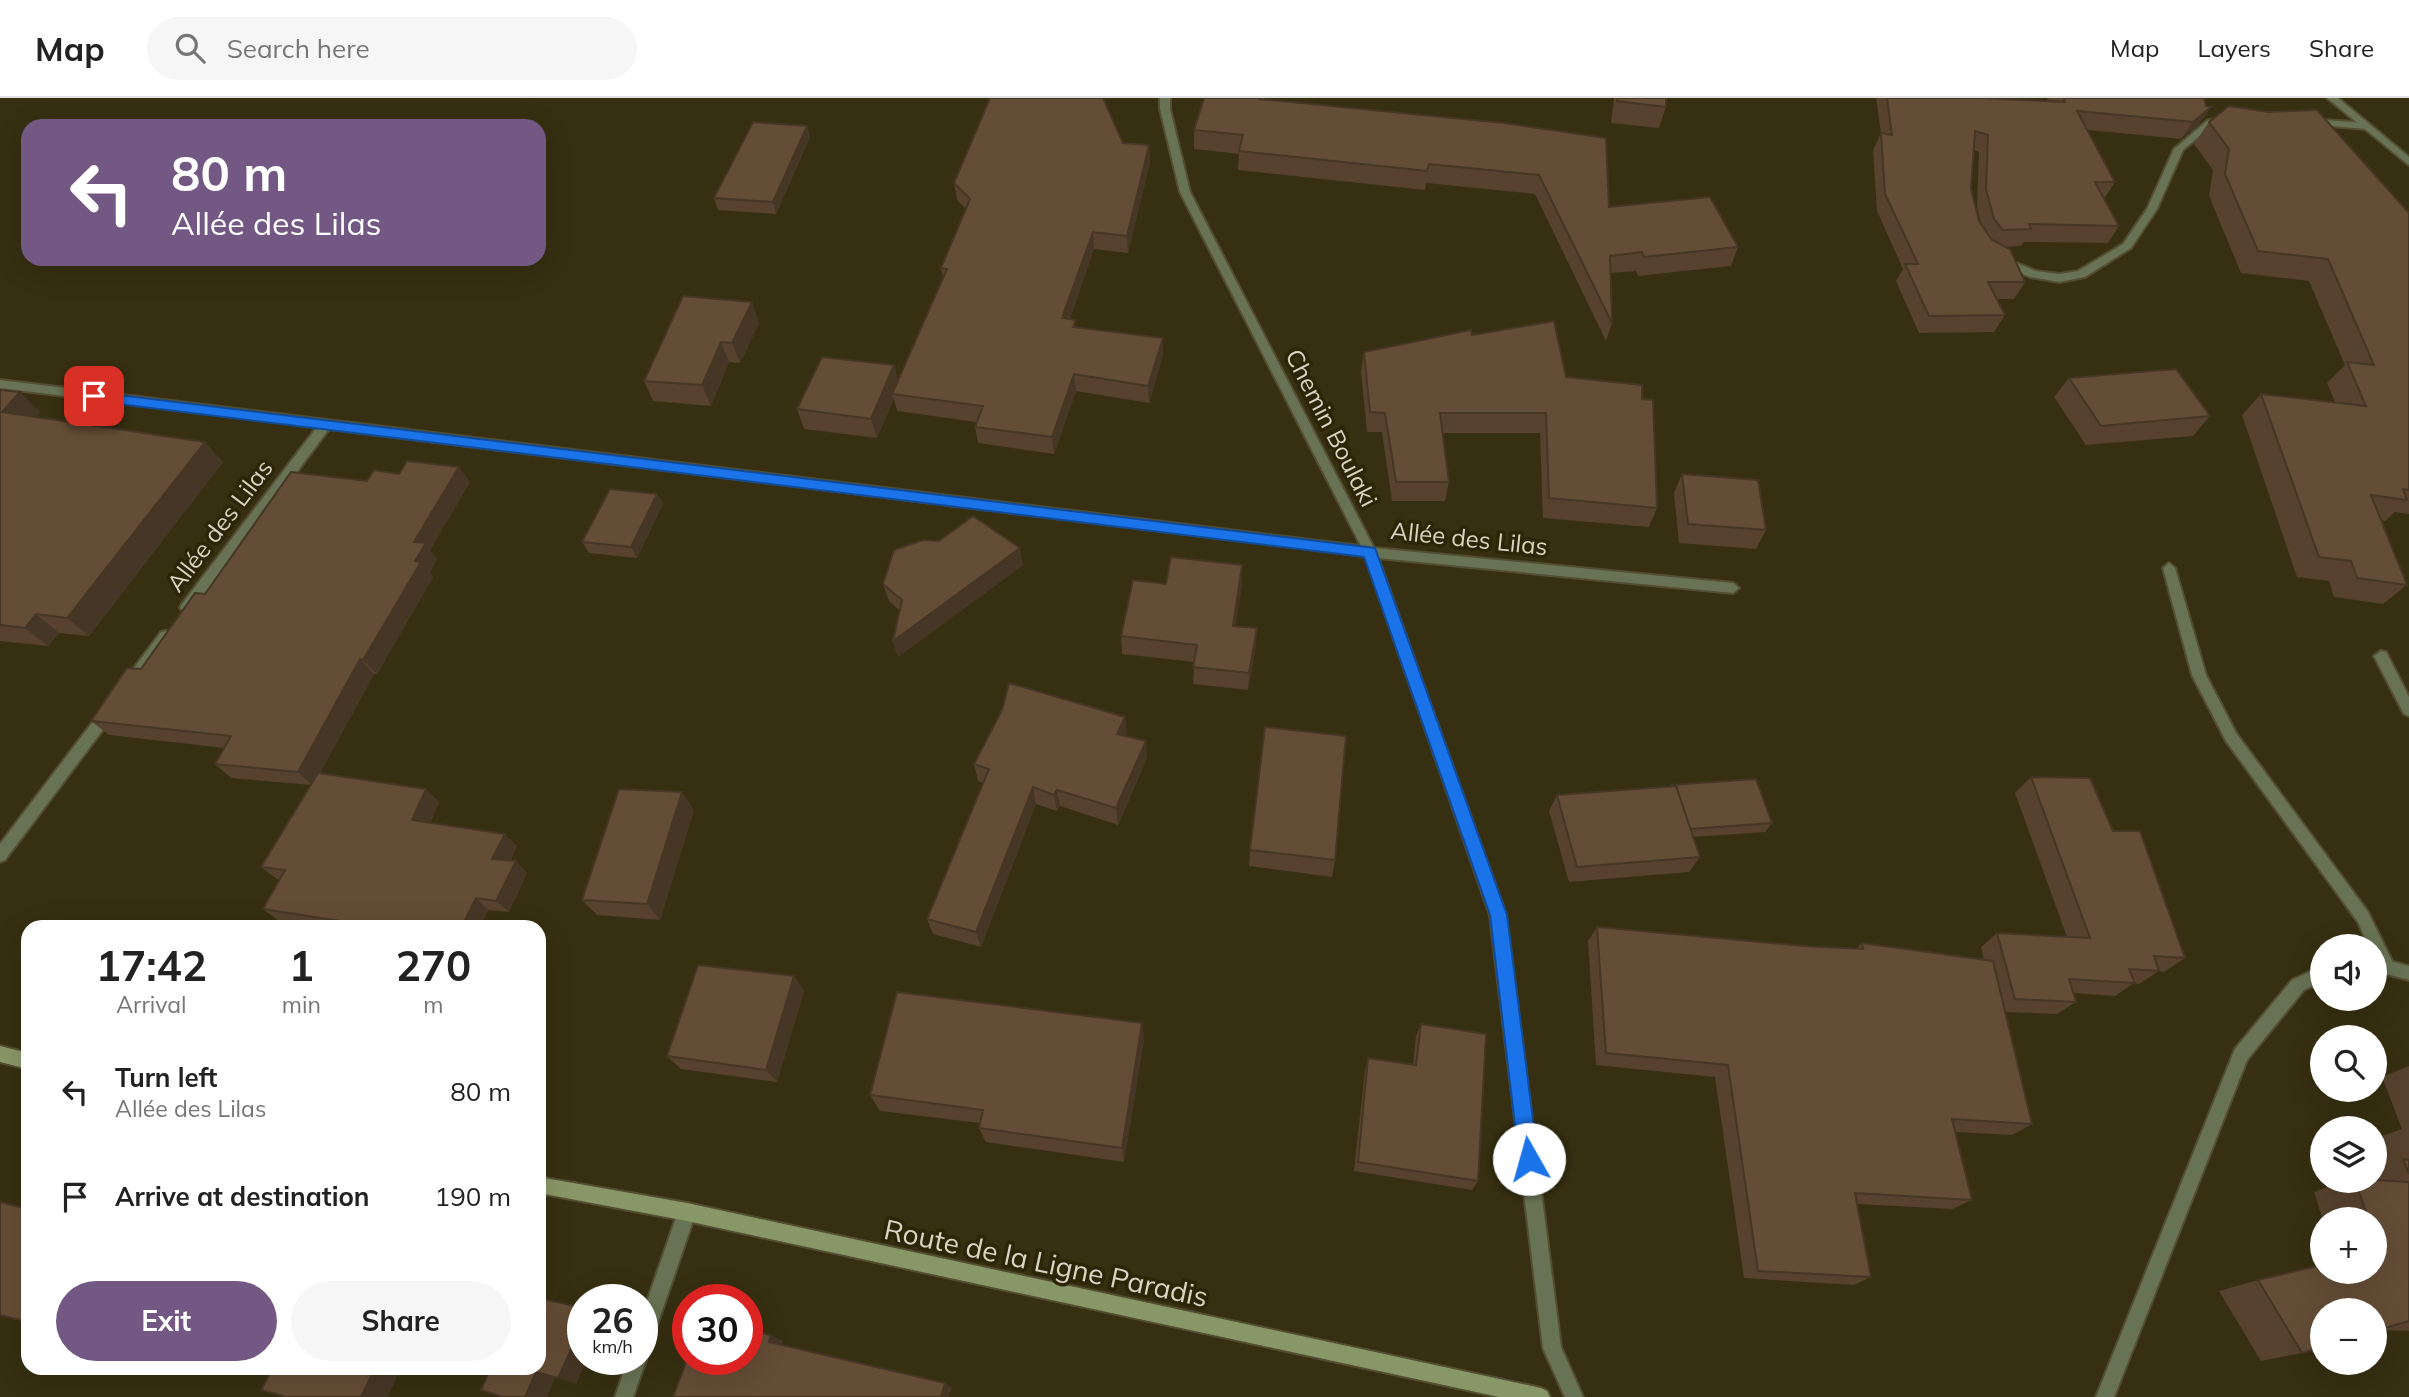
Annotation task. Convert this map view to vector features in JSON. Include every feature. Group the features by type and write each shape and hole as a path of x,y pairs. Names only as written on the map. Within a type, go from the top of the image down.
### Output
{"main road":[{"path":"0,1054 21,1059"},
{"name":"Route de la Ligne Paradis","path":"546,1186 687,1212 1541,1397"}],"street":[{"name":"Chemin Boulaki","path":"1165,98 1165,109 1185,192 1370,552 1498,915 1552,1348 1574,1397"},
{"path":"2332,98 2409,162"},
{"path":"2301,121 2367,126"},
{"path":"1999,259 2034,274 2059,278 2081,274 2127,246 2152,209 2179,149 2211,122 2237,122"},
{"name":"Allée des Lilas","path":"0,384 1370,552 1733,588"},
{"name":"Allée des Lilas","path":"0,855 325,425"},
{"path":"2169,568 2199,675 2231,737 2363,917 2370,934"},
{"path":"2381,656 2409,710"},
{"path":"2387,966 2409,973"},
{"path":"2105,1397 2241,1055 2298,985 2310,978"},
{"path":"658,1296 687,1212"},
{"path":"624,1397 632,1375"}],"building":[{"path":"990,98 1103,98 1123,143 1149,145 1127,236 1093,232 1062,318 1076,320 1073,327 1163,338 1148,386 1074,374 1052,437 975,427 983,406 892,394 947,269 941,268 970,199 954,183"},
{"path":"1204,98 1259,98 1504,123 1606,138 1609,207 1710,197 1738,247 1644,257 1642,252 1610,256 1612,323 1539,175 1429,164 1427,171 1239,151 1243,135 1194,130"},
{"path":"1617,98 1666,98 1666,107 1617,101"},
{"path":"1887,98 2065,102 2064,98 2204,98 2206,106 2211,107 2193,122 2077,111 2115,182 2095,182 2119,226 2029,224 2031,229 2003,230 1994,219 1986,189 1988,135 1975,131 1971,189 1979,221 1992,240 2010,249 2025,282 1988,282 2005,315 1929,316 1905,264 1918,264 1885,194 1881,133 1892,135"},
{"path":"2229,106 2268,112 2317,110 2409,213 2409,490 2403,489 2407,500 2371,495 2407,585 2357,578 2351,561 2319,557 2261,394 2366,406 2347,362 2374,365 2328,259 2258,251 2225,174 2229,149 2209,122"},
{"path":"753,122 807,126 773,202 714,198"},
{"path":"683,296 752,302 732,343 721,342 702,385 644,381"},
{"path":"1554,321 1566,377 1642,385 1642,399 1653,400 1657,508 1549,498 1546,413 1440,413 1449,482 1396,482 1385,413 1370,412 1364,352 1471,330 1472,335"},
{"path":"822,357 894,365 871,419 797,409"},
{"path":"2176,369 2210,416 2101,426 2069,378"},
{"path":"0,390 20,392 2,412 205,442 67,618 36,614 25,628 0,625"},
{"path":"407,461 459,467 414,542 426,543 415,561 421,562 363,660 360,659 298,772 215,764 231,736 91,721 127,668 141,669 195,593 205,594 291,472 367,481 374,470 399,474"},
{"path":"1682,474 1758,480 1766,530 1688,524"},
{"path":"610,489 657,494 631,547 582,542"},
{"path":"973,516 1020,548 893,641 902,600 883,584 894,550 923,540 939,541"},
{"path":"1171,557 1242,565 1233,626 1257,628 1249,673 1193,667 1197,645 1121,636 1133,580 1166,584"},
{"path":"1009,683 1125,717 1117,734 1146,741 1116,808 1057,790 1054,795 1033,787 976,932 927,919 989,769 974,764 1002,710"},
{"path":"1265,727 1346,736 1335,860 1250,850"},
{"path":"318,773 426,789 412,820 505,834 492,859 516,861 496,901 476,898 465,920 334,920 263,909 285,870 261,867"},
{"path":"2031,777 2090,778 2113,831 2140,831 2185,958 2154,956 2159,971 2129,969 2135,983 2069,979 2076,1002 2015,999 1997,933 2090,938"},
{"path":"1756,779 1772,823 1690,829 1676,786 1670,785"},
{"path":"1676,786 1700,857 1577,867 1557,795"},
{"path":"619,789 682,792 647,904 582,900"},
{"path":"1597,927 1805,946 1863,949 1862,943 1993,961 2032,1124 1952,1119 1972,1200 1855,1193 1871,1277 1758,1271 1728,1065 1606,1053"},
{"path":"698,965 794,976 766,1070 667,1056"},
{"path":"897,992 1142,1023 1122,1148 979,1128 983,1110 870,1095"},
{"path":"1421,1024 1486,1034 1478,1181 1358,1162 1368,1058 1416,1065"},
{"path":"2403,1159 2409,1160 2409,1174"},
{"path":"2387,1181 2409,1182 2409,1321 2387,1327 2387,1298 2310,1298 2310,1351 2302,1353 2258,1280 2310,1268 2310,1284 2387,1284 2387,1207 2364,1207 2359,1193 2387,1193"},
{"path":"0,1202 21,1207 21,1320 0,1315"},
{"path":"546,1300 567,1304 567,1359 558,1378 546,1375"},
{"path":"763,1333 771,1335 769,1342 945,1383 941,1397 673,1397 681,1375 763,1375"},
{"path":"269,1375 372,1375 361,1397 286,1397 261,1390"},
{"path":"488,1375 535,1375 525,1397 503,1397 481,1390"}],"route":[{"path":"94,396 1370,552 1498,915 1529,1159"}]}
